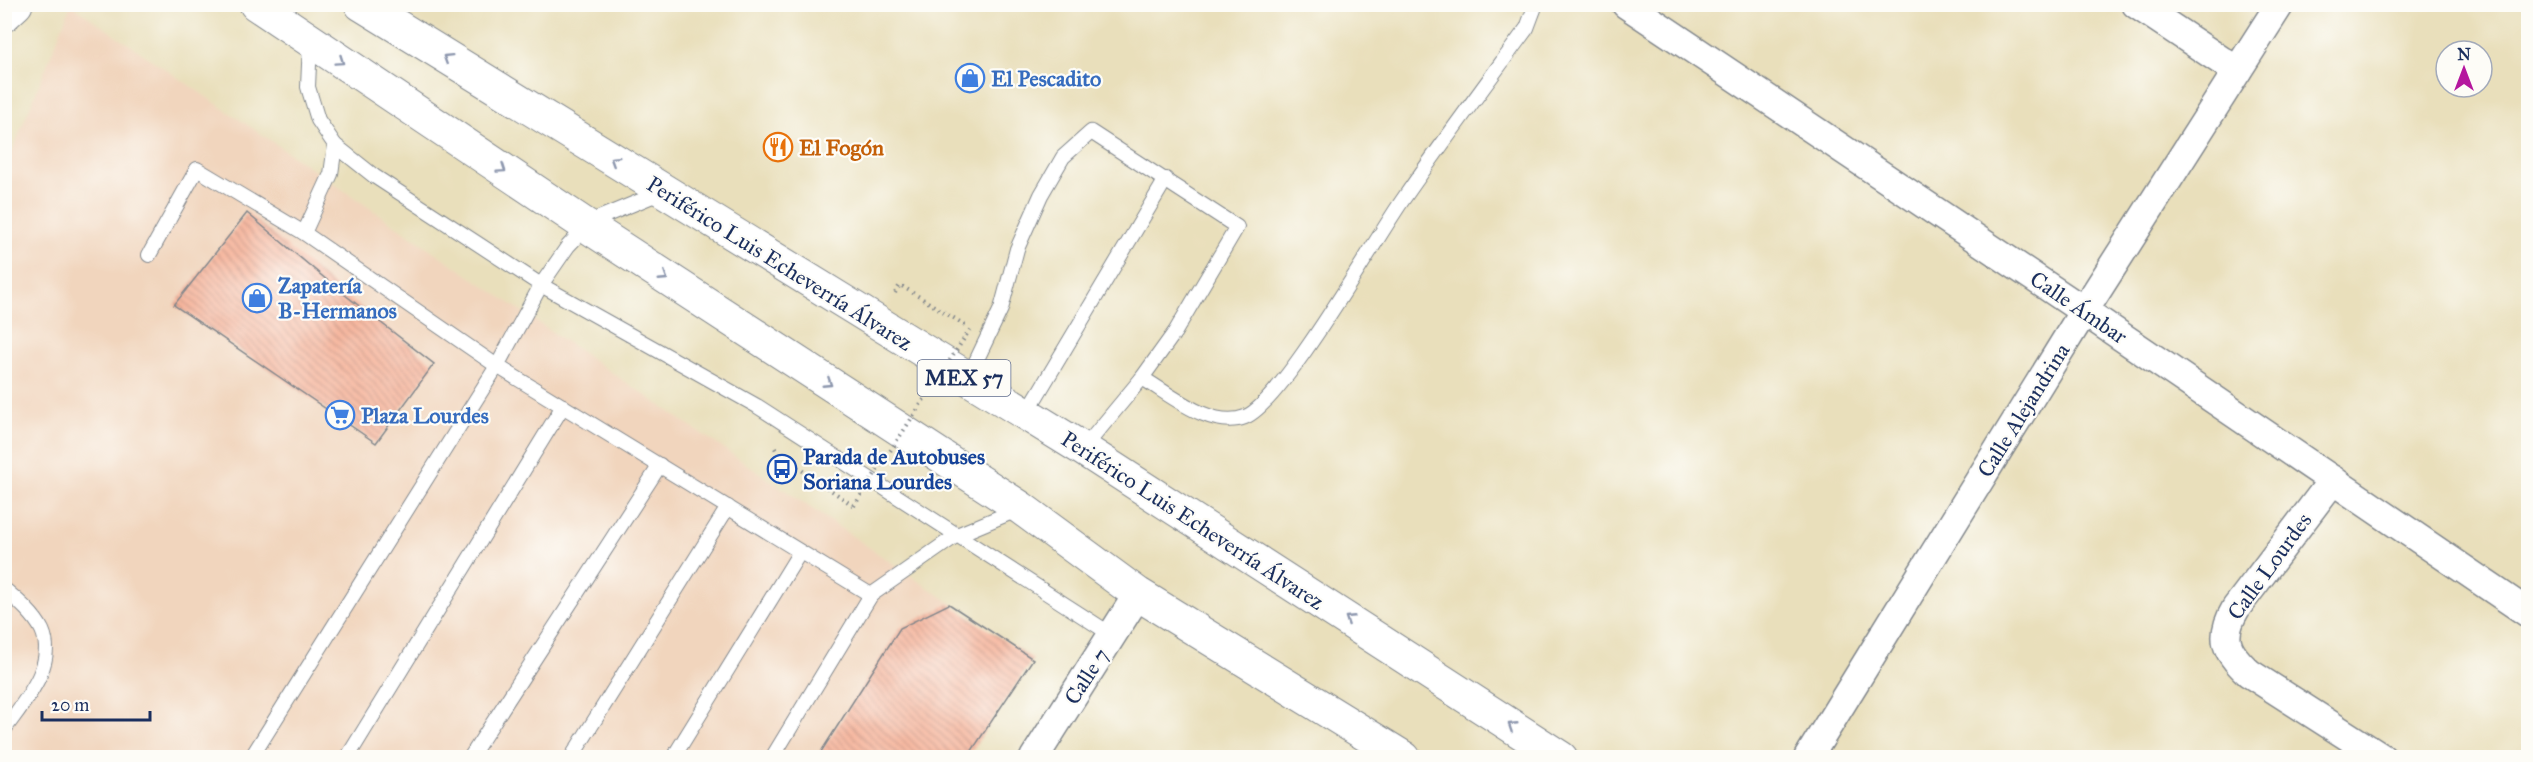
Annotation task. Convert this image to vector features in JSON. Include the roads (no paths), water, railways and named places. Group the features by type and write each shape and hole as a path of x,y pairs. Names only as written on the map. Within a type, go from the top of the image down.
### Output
{"main road":[{"path":"4,15 16,4"},
{"path":"256,4 587,226 1022,508 1138,594 1404,758"},
{"name":"Periférico Luis Echeverría Álvarez","path":"362,4 967,380 1083,449 1561,758"}],"street":[{"name":"Calle Ámbar","path":"1626,4 2084,310 2529,613"},
{"path":"2136,4 2237,71"},
{"name":"Calle Alejandrina","path":"1808,758 2084,310 2280,4"},
{"name":"Calle Lourdes","path":"2333,480 2236,608 2226,625 2226,642 2233,659 2249,673 2382,758"},
{"name":"Calle 7","path":"1034,758 1138,594"}],"lane":[{"path":"1142,378 1207,416 1225,419 1244,418 1257,411 1274,395 1403,199 1527,28 1536,4"},
{"path":"310,41 308,87 318,120 335,145 374,176 541,285 758,406 1112,635"},
{"path":"967,380 1001,309 1017,249 1041,195 1063,157 1091,132 1237,227 1175,332 1142,378 1083,449"},
{"path":"304,233 331,174 335,145"},
{"path":"149,255 197,169 304,233 497,366 871,595"},
{"path":"1026,414 1166,179"},
{"path":"251,758 497,366 541,285 568,246 587,226 620,208 665,191"},
{"path":"347,758 563,406"},
{"path":"470,758 660,465"},
{"path":"571,758 728,507"},
{"path":"772,758 871,595 957,535 1022,508"},
{"path":"673,758 800,552"},
{"path":"4,589 27,610 43,631 45,656 38,681 4,730"}],"place":[{"name":"El Pescadito","path":"970,78"},
{"name":"El Fogón","path":"778,147"},
{"name":"Zapatería B-Hermanos","path":"257,298"},
{"name":"Plaza Lourdes","path":"340,415"},
{"name":"Parada de Autobuses Soriana Lourdes","path":"782,469"}]}
